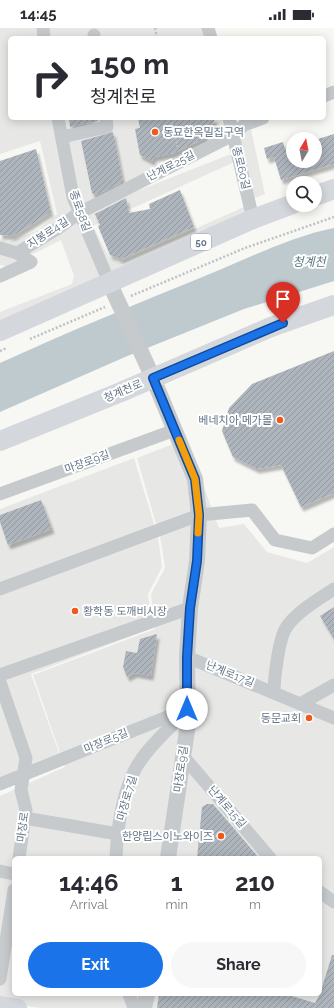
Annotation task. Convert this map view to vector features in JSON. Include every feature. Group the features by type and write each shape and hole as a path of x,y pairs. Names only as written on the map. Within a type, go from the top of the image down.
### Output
{"main road":[{"path":"322,193 334,188"},
{"name":"50","path":"5,339 115,296 253,219 286,207"},
{"name":"청계천로","path":"0,441 151,373 271,327 334,305"},
{"path":"0,1005 18,1008"}],"street":[{"name":"종로58길","path":"58,120 73,198 115,296"},
{"path":"62,137 107,127 106,120"},
{"name":"종로60길","path":"229,120 253,219"},
{"name":"난계로25길","path":"79,213 233,135 244,125 258,120"},
{"name":"지봉로4길","path":"17,253 57,229 79,213"},
{"name":"지봉로4길","path":"0,248 17,253 30,262 0,276"},
{"name":"마장로9길","path":"115,296 151,373 195,479 199,515 197,561 190,608 187,657 188,724 168,856"},
{"name":"마장로9길","path":"0,494 175,430"},
{"path":"0,589 199,515 252,510 275,540 312,548 334,534"},
{"path":"274,692 274,675 285,628 306,608 334,589"},
{"path":"0,675 190,608"},
{"name":"난계로17길","path":"187,657 302,703 334,718"},
{"path":"0,682 26,758 25,774"},
{"path":"302,703 334,685"},
{"name":"마장로5길","path":"0,784 187,709"},
{"name":"마장로7길","path":"116,856 120,817 132,775 145,755 187,709"},
{"name":"난계로15길","path":"183,756 268,856"},
{"name":"마장로","path":"19,856 26,810 21,790 25,774"},
{"name":"마장로7길","path":"25,818 118,834"},
{"path":"0,872 12,874"},
{"path":"322,893 334,902"},
{"path":"0,979 6,952 10,899"},
{"path":"130,996 134,1008"},
{"path":"144,1008 147,996"}],"path":[{"path":"171,120 173,134 180,161"},
{"path":"25,340 115,296 334,217"},
{"path":"0,351 5,339"}],"shaded area":[{"path":"0,28 209,28 211,36 8,36 8,120 234,120 239,123 249,120 265,194 251,199 234,132 94,208 236,152 239,160 93,226 109,257 119,263 246,206 243,216 0,322 0,312 72,284 74,276 61,240 25,258 16,269 0,265 0,239 9,242 38,230 57,214 40,141 0,154"},
{"path":"186,439 219,528 244,524 267,552 307,563 334,547 334,1008 41,1008 0,1003 0,796 65,767 33,675 155,629 151,594 165,568 161,541 137,458"},
{"name":"황학동 도깨비시장","path":"134,458 158,537 162,567 148,594 153,628 31,674 59,753 0,777 0,509"}],"water":[{"name":"청계천","path":"334,228 334,281 244,309 125,357 0,412 0,363 79,328 272,248 303,236"}],"building":[{"path":"69,120 98,120 98,121 70,127"},
{"name":"동묘한옥밀집구역","path":"138,120 215,120 205,134 206,138 174,153 154,157 152,161 140,155 135,129 140,128"},
{"path":"113,132 123,182 96,195 92,193 81,141"},
{"path":"334,134 334,164 322,168 322,138"},
{"path":"283,142 286,168 321,168 294,176 286,176 286,178 281,180 274,157 267,159 264,148"},
{"path":"36,149 51,212 13,236 0,235 0,161"},
{"path":"180,190 194,227 121,259 110,255 98,226 100,225 95,214 126,198 129,213 150,209 149,204"},
{"name":"베네치아 메가몰","path":"334,351 334,493 301,507 281,465 257,469 233,457 222,431 229,408 252,384"},
{"path":"41,500 52,529 8,545 0,522 0,515"},
{"path":"334,607 334,639 320,616"},
{"path":"157,634 151,676 135,673 127,677 123,667 126,651 137,653 140,639"},
{"name":"한양립스이노와이즈","path":"207,804 213,804 257,856 197,856 202,807"},
{"path":"332,955 334,955 334,1008 157,1008 159,996 292,996 315,1003 319,996 322,996 322,988"}],"slow traffic":[{"path":"179,440 191,465 195,479 199,515 198,533"}],"place":[{"name":"동묘한옥밀집구역","path":"155,132"},
{"name":"베네치아 메가몰","path":"280,420"},
{"name":"황학동 도깨비시장","path":"75,611"},
{"name":"동문교회","path":"309,718"},
{"name":"한양립스이노와이즈","path":"221,836"}],"route":[{"path":"187,709 187,657 190,608 197,561 199,515 195,479 191,465 153,378 283,323"}]}
